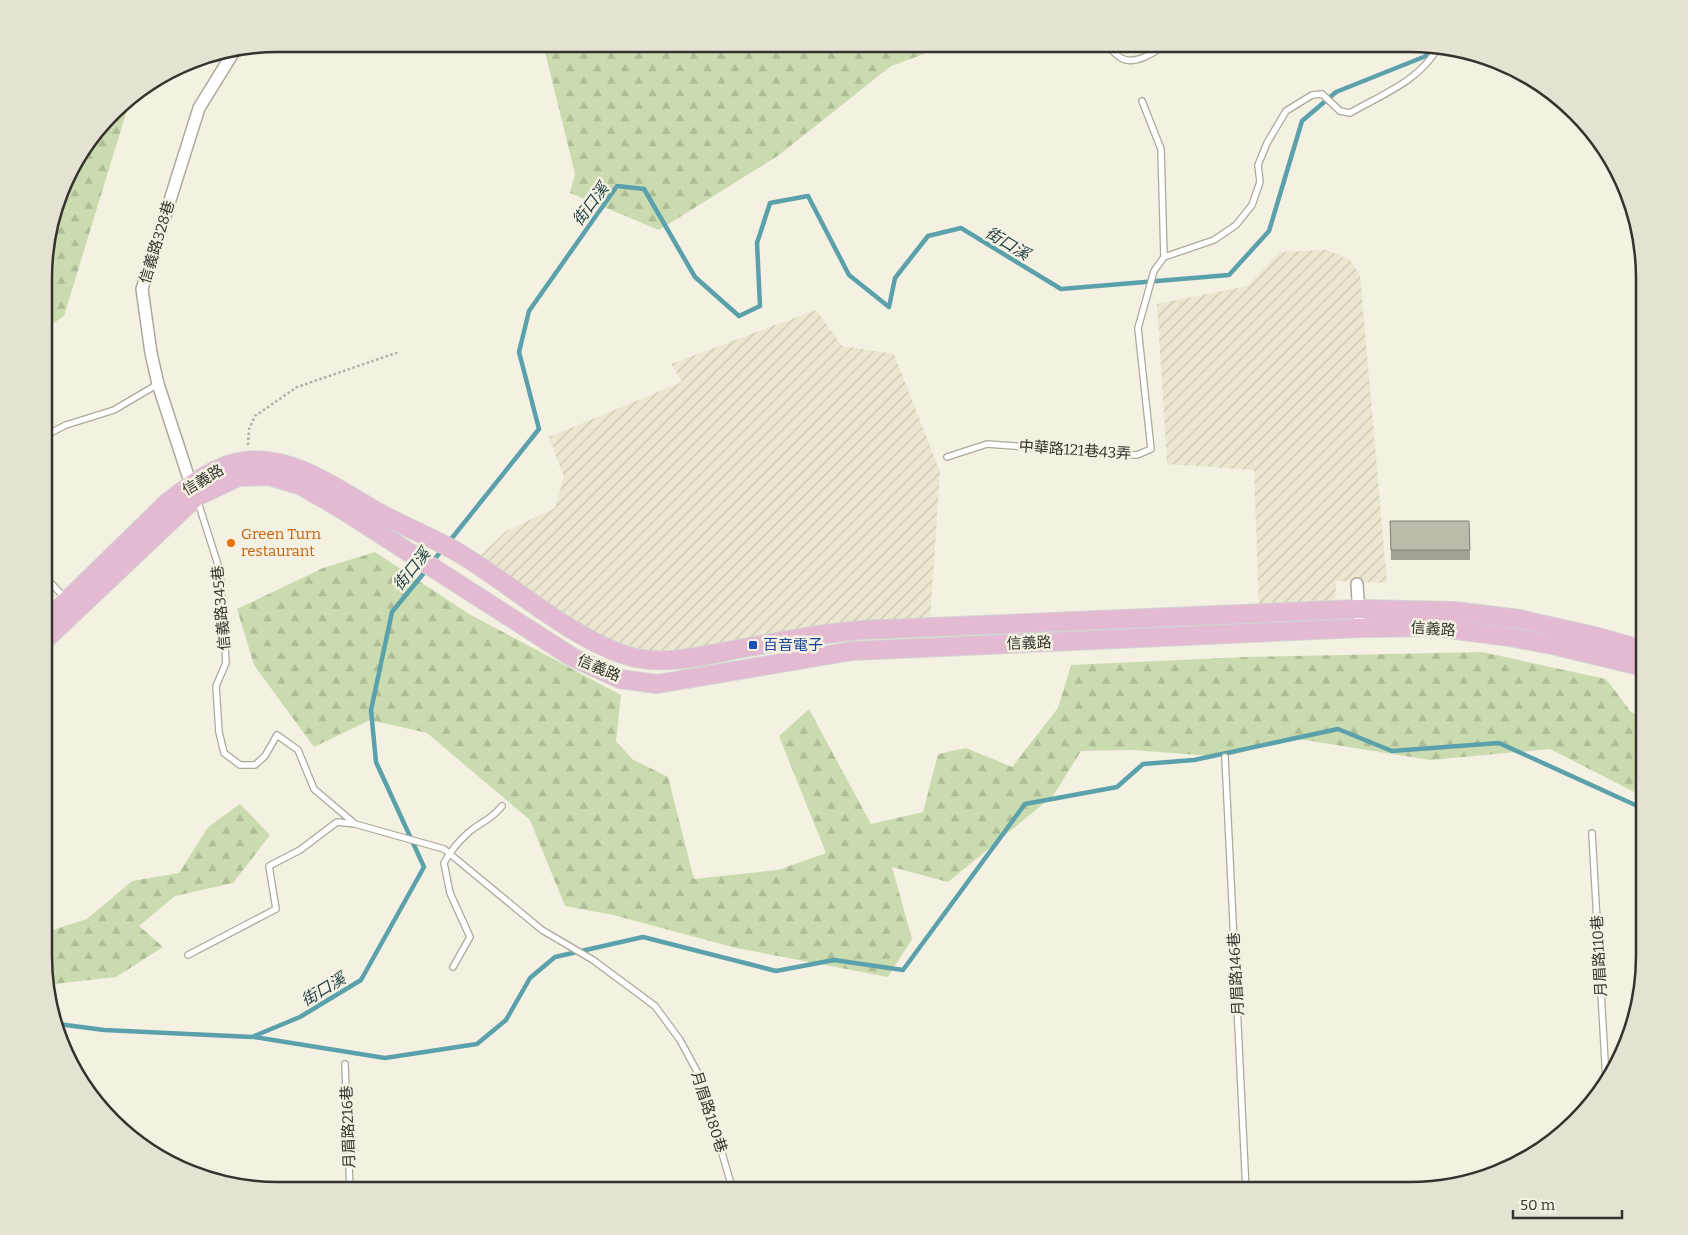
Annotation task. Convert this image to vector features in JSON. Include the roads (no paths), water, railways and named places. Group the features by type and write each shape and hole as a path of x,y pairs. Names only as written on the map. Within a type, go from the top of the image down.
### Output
{"main road":[{"name":"信義路","path":"193,492 228,465 246,460 282,463 308,474 390,529 442,573 572,657 620,679 657,684 852,651 1359,628 1434,627 1472,632 1557,646 1636,665"},
{"name":"信義路","path":"52,631 71,606 168,502 238,477 269,476 302,486 390,529 458,553 584,636 625,655 644,659 685,659 832,632 1358,609 1454,612 1519,619 1636,648"},
{"name":"信義路","path":"52,617 71,606"},
{"path":"825,655 832,632"}],"street":[{"name":"信義路328巷","path":"193,492 158,384 150,353 142,288 199,108 229,58"},
{"path":"1357,584 1359,628"}],"lane":[{"path":"1114,52 1122,59 1138,59 1155,52"},
{"path":"1142,101 1162,149 1164,257 1214,240 1236,225 1252,205 1260,182 1258,165 1266,143 1286,111 1312,95 1322,94 1330,104 1340,111 1350,113 1413,76 1426,65 1434,54"},
{"name":"中華路121巷43弄","path":"946,457 988,444 1137,454 1151,449 1138,328 1154,271 1164,257"},
{"path":"52,432 66,425 114,410 158,384"},
{"name":"信義路345巷","path":"193,492 220,571 226,663 216,686 219,732 224,753 240,765 255,765 265,756 278,735 298,750 314,788 354,824"},
{"path":"52,585 71,606"},
{"name":"月眉路146巷","path":"1225,757 1246,1182"},
{"path":"453,968 470,937 450,893 444,863 449,853 470,831 493,818 502,806"},
{"path":"188,955 276,909 269,866 300,850 337,822 354,824"},
{"name":"月眉路180巷","path":"354,824 444,849 542,930 589,958 655,1006 680,1040 700,1077 730,1182"},
{"name":"月眉路110巷","path":"1592,833 1605,1069"},
{"name":"月眉路216巷","path":"345,1064 350,1182"}],"waterway":[{"name":"街口溪","path":"448,543 539,429 519,352 529,311 617,186 644,189 695,277 739,316 760,306 757,243 770,203 808,196 849,275 889,307 895,278 928,236 961,228 1061,289 1229,275 1269,231 1302,121 1336,92 1426,56 1427,53"},
{"name":"街口溪","path":"432,562 443,549"},
{"name":"街口溪","path":"63,1025 104,1030 252,1037 300,1017 361,980 424,867 376,762 371,710 392,612 428,568"},
{"path":"254,1037 385,1058 477,1044 506,1020 530,978 555,957 643,937 776,971 834,960 903,970 1025,804 1117,787 1143,764 1194,760 1338,729 1392,751 1499,743 1636,805"}],"place":[{"name":"Green Turn restaurant","path":"231,543"},
{"name":"百音電子","path":"753,645"}]}
